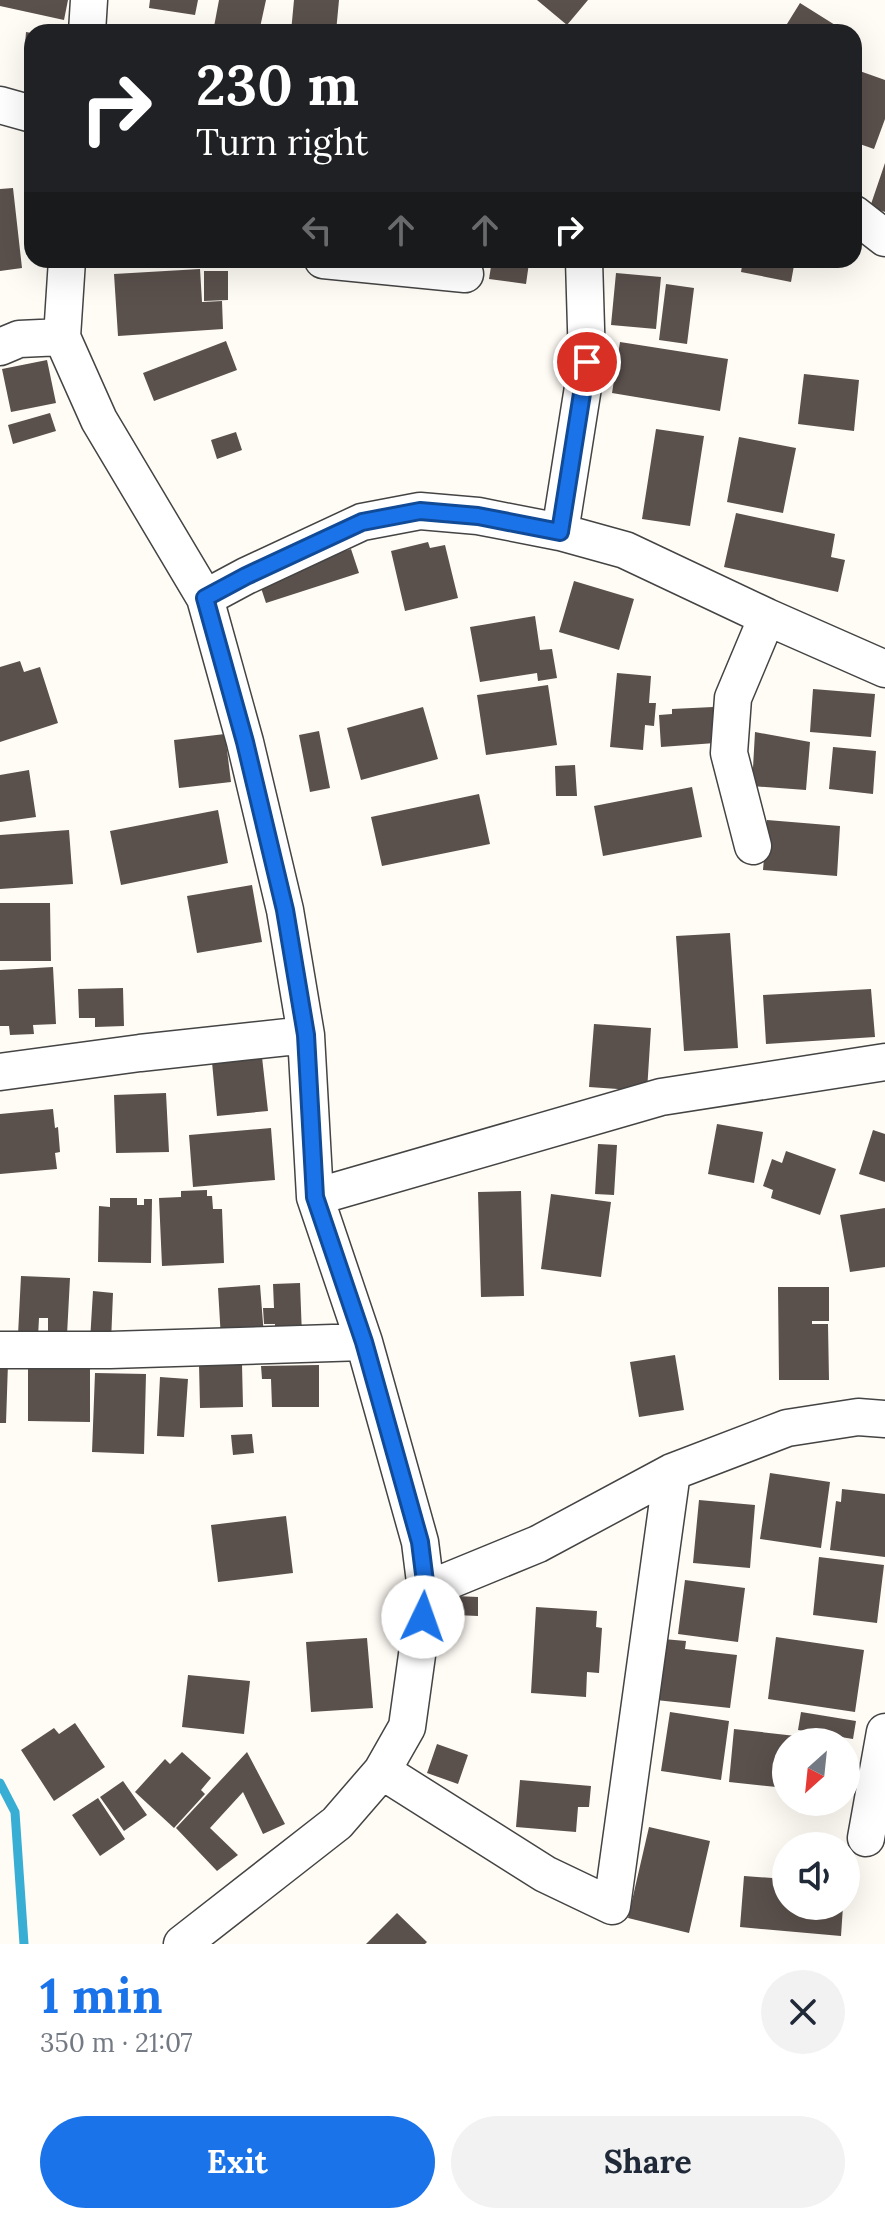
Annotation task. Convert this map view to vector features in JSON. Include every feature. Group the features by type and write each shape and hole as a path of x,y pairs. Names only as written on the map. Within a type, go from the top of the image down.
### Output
{"street":[{"path":"88,24 89,0"},
{"path":"0,105 24,112"},
{"path":"862,220 885,238"},
{"path":"66,268 62,337 99,420 205,598 245,742 285,910 306,1035 315,1197 364,1342 420,1542 426,1590 407,1727 382,1771 337,1823 182,1944"},
{"path":"404,268 465,274"},
{"path":"560,532 587,362 584,268"},
{"path":"0,347 19,339 62,337"},
{"path":"205,598 362,522 420,511 478,516 560,532 625,550 885,669"},
{"path":"753,846 729,753 733,698 767,617"},
{"path":"0,1072 306,1035"},
{"path":"315,1197 661,1097 885,1062"},
{"path":"0,1350 110,1350 364,1342"},
{"path":"426,1590 538,1544 672,1472 787,1428 858,1417 885,1419"},
{"path":"382,1771 545,1874 612,1906 672,1472"},
{"path":"866,1838 885,1732"}],"building":[{"path":"0,0 68,0 64,20 0,6"},
{"path":"150,0 198,0 195,15 149,8"},
{"path":"219,0 266,0 261,24 214,24"},
{"path":"294,0 339,0 337,24 292,24"},
{"path":"537,0 588,0 566,24"},
{"path":"800,3 833,24 787,24"},
{"path":"862,72 885,80 885,119 874,149 862,145"},
{"path":"885,163 885,212 870,207"},
{"path":"13,188 22,268 0,271 0,189"},
{"path":"491,268 528,268 526,284 489,279"},
{"path":"742,268 794,268 791,282 741,272"},
{"path":"200,269 202,302 222,301 223,329 118,336 114,274"},
{"path":"204,271 228,271 228,300 204,301"},
{"path":"616,273 661,277 656,329 611,325"},
{"path":"666,284 694,288 687,344 659,340"},
{"path":"226,341 237,370 154,401 143,373"},
{"path":"620,342 728,359 720,411 612,393"},
{"path":"47,360 56,403 11,412 2,369"},
{"path":"804,374 859,380 854,431 798,424"},
{"path":"50,413 56,431 13,444 8,425"},
{"path":"656,429 704,436 690,526 642,519"},
{"path":"236,432 242,450 217,459 211,440"},
{"path":"739,437 796,448 783,513 727,502"},
{"path":"736,513 835,534 831,557 845,560 838,592 724,567"},
{"path":"428,542 430,548 445,545 458,598 405,611 391,551"},
{"path":"351,549 359,573 266,603 258,579"},
{"path":"574,581 634,599 619,650 559,632"},
{"path":"535,616 540,650 552,649 557,678 538,681 537,673 480,682 470,627"},
{"path":"20,661 24,672 40,667 58,723 0,742 0,667"},
{"path":"617,673 651,676 649,703 656,703 654,726 645,725 643,750 610,747"},
{"path":"548,685 557,745 486,755 477,695"},
{"path":"813,689 875,694 871,737 810,732"},
{"path":"423,707 438,759 361,780 347,728"},
{"path":"713,707 715,743 661,747 659,715 672,714 672,709"},
{"path":"319,731 330,788 310,792 299,735"},
{"path":"755,732 810,742 806,790 752,786"},
{"path":"225,734 231,782 179,788 174,740"},
{"path":"833,747 876,751 873,794 829,789"},
{"path":"575,765 577,796 556,796 555,766"},
{"path":"29,770 36,817 0,822 0,775"},
{"path":"692,787 702,837 603,856 594,806"},
{"path":"479,794 490,844 382,866 371,817"},
{"path":"218,810 228,863 121,885 110,831"},
{"path":"767,820 840,826 837,876 763,870"},
{"path":"69,830 73,884 0,889 0,835"},
{"path":"252,885 262,942 197,953 187,896"},
{"path":"0,903 50,903 51,961 0,961"},
{"path":"730,933 738,1048 684,1051 676,936"},
{"path":"53,967 56,1024 33,1025 34,1034 10,1035 9,1026 0,1026 0,970"},
{"path":"123,988 124,1026 95,1027 95,1018 79,1018 78,989"},
{"path":"871,989 875,1037 766,1044 763,995"},
{"path":"594,1024 651,1028 647,1091 589,1087"},
{"path":"262,1057 268,1111 217,1116 212,1062"},
{"path":"166,1093 169,1152 116,1153 114,1095"},
{"path":"53,1109 60,1152 55,1153 57,1169 0,1174 0,1114"},
{"path":"717,1124 763,1132 754,1183 708,1174"},
{"path":"271,1128 275,1180 193,1187 189,1135"},
{"path":"873,1130 885,1134 885,1182 859,1174"},
{"path":"598,1144 617,1145 614,1195 595,1194"},
{"path":"786,1151 836,1169 820,1215 771,1198 773,1190 763,1186 772,1159 782,1163"},
{"path":"207,1190 207,1196 212,1196 213,1209 222,1209 224,1263 162,1266 159,1198 181,1197 181,1191"},
{"path":"521,1191 524,1296 481,1297 478,1192"},
{"path":"551,1194 611,1202 601,1277 541,1269"},
{"path":"110,1198 137,1198 137,1205 144,1205 144,1199 152,1199 151,1263 98,1262 99,1206 110,1207"},
{"path":"885,1208 885,1267 850,1272 840,1215"},
{"path":"21,1276 70,1278 67,1335 48,1334 48,1318 39,1318 38,1337 18,1335"},
{"path":"300,1283 302,1336 275,1337 275,1324 264,1324 263,1308 274,1308 273,1284"},
{"path":"260,1285 264,1336 221,1339 218,1288"},
{"path":"778,1287 829,1287 829,1321 812,1321 812,1324 828,1324 829,1380 779,1380"},
{"path":"93,1291 113,1293 111,1342 90,1341"},
{"path":"675,1355 684,1410 639,1417 630,1362"},
{"path":"0,1363 8,1363 6,1423 0,1423"},
{"path":"28,1364 90,1365 90,1422 28,1421"},
{"path":"199,1364 242,1364 243,1407 200,1408"},
{"path":"319,1365 319,1407 272,1407 271,1379 262,1379 261,1366"},
{"path":"95,1373 146,1374 144,1454 92,1452"},
{"path":"160,1377 188,1379 184,1437 157,1436"},
{"path":"252,1434 254,1453 233,1455 231,1435"},
{"path":"770,1473 830,1482 821,1548 760,1539"},
{"path":"842,1489 885,1494 885,1557 830,1550 836,1501 841,1502"},
{"path":"699,1500 755,1505 750,1568 693,1563"},
{"path":"286,1516 293,1573 218,1582 211,1525"},
{"path":"819,1557 884,1565 877,1623 813,1615"},
{"path":"685,1580 745,1588 738,1642 678,1634"},
{"path":"455,1596 478,1597 478,1616 455,1615"},
{"path":"536,1607 597,1611 596,1627 602,1628 599,1673 587,1672 586,1697 531,1693"},
{"path":"776,1637 864,1650 855,1712 768,1699"},
{"path":"367,1638 373,1708 311,1712 306,1642"},
{"path":"663,1639 686,1641 685,1649 737,1655 730,1708 656,1700"},
{"path":"188,1675 250,1681 244,1734 182,1727"},
{"path":"670,1712 729,1721 721,1780 661,1771"},
{"path":"801,1712 856,1721 855,1728 798,1728"},
{"path":"75,1723 105,1767 54,1801 21,1750 54,1728 59,1734"},
{"path":"734,1729 772,1733 772,1787 729,1782"},
{"path":"437,1744 468,1755 458,1784 427,1773"},
{"path":"182,1752 211,1778 201,1790 205,1794 174,1828 135,1792 165,1759 170,1764"},
{"path":"247,1752 285,1824 263,1834 243,1792 210,1828 238,1855 217,1871 176,1828"},
{"path":"520,1780 591,1786 589,1807 578,1807 576,1832 516,1827"},
{"path":"123,1781 147,1815 124,1831 100,1797"},
{"path":"98,1798 125,1839 100,1856 72,1815"},
{"path":"649,1827 710,1841 689,1933 628,1918"},
{"path":"744,1876 772,1878 772,1920 842,1920 841,1936 740,1927"},
{"path":"397,1913 427,1942 366,1944"}],"waterway":[{"path":"0,1783 15,1812 24,1944"}],"route":[{"path":"423,1617 426,1590 420,1542 364,1342 315,1197 306,1035 285,910 245,742 205,598 362,522 420,511 478,516 560,532 587,362"}]}
